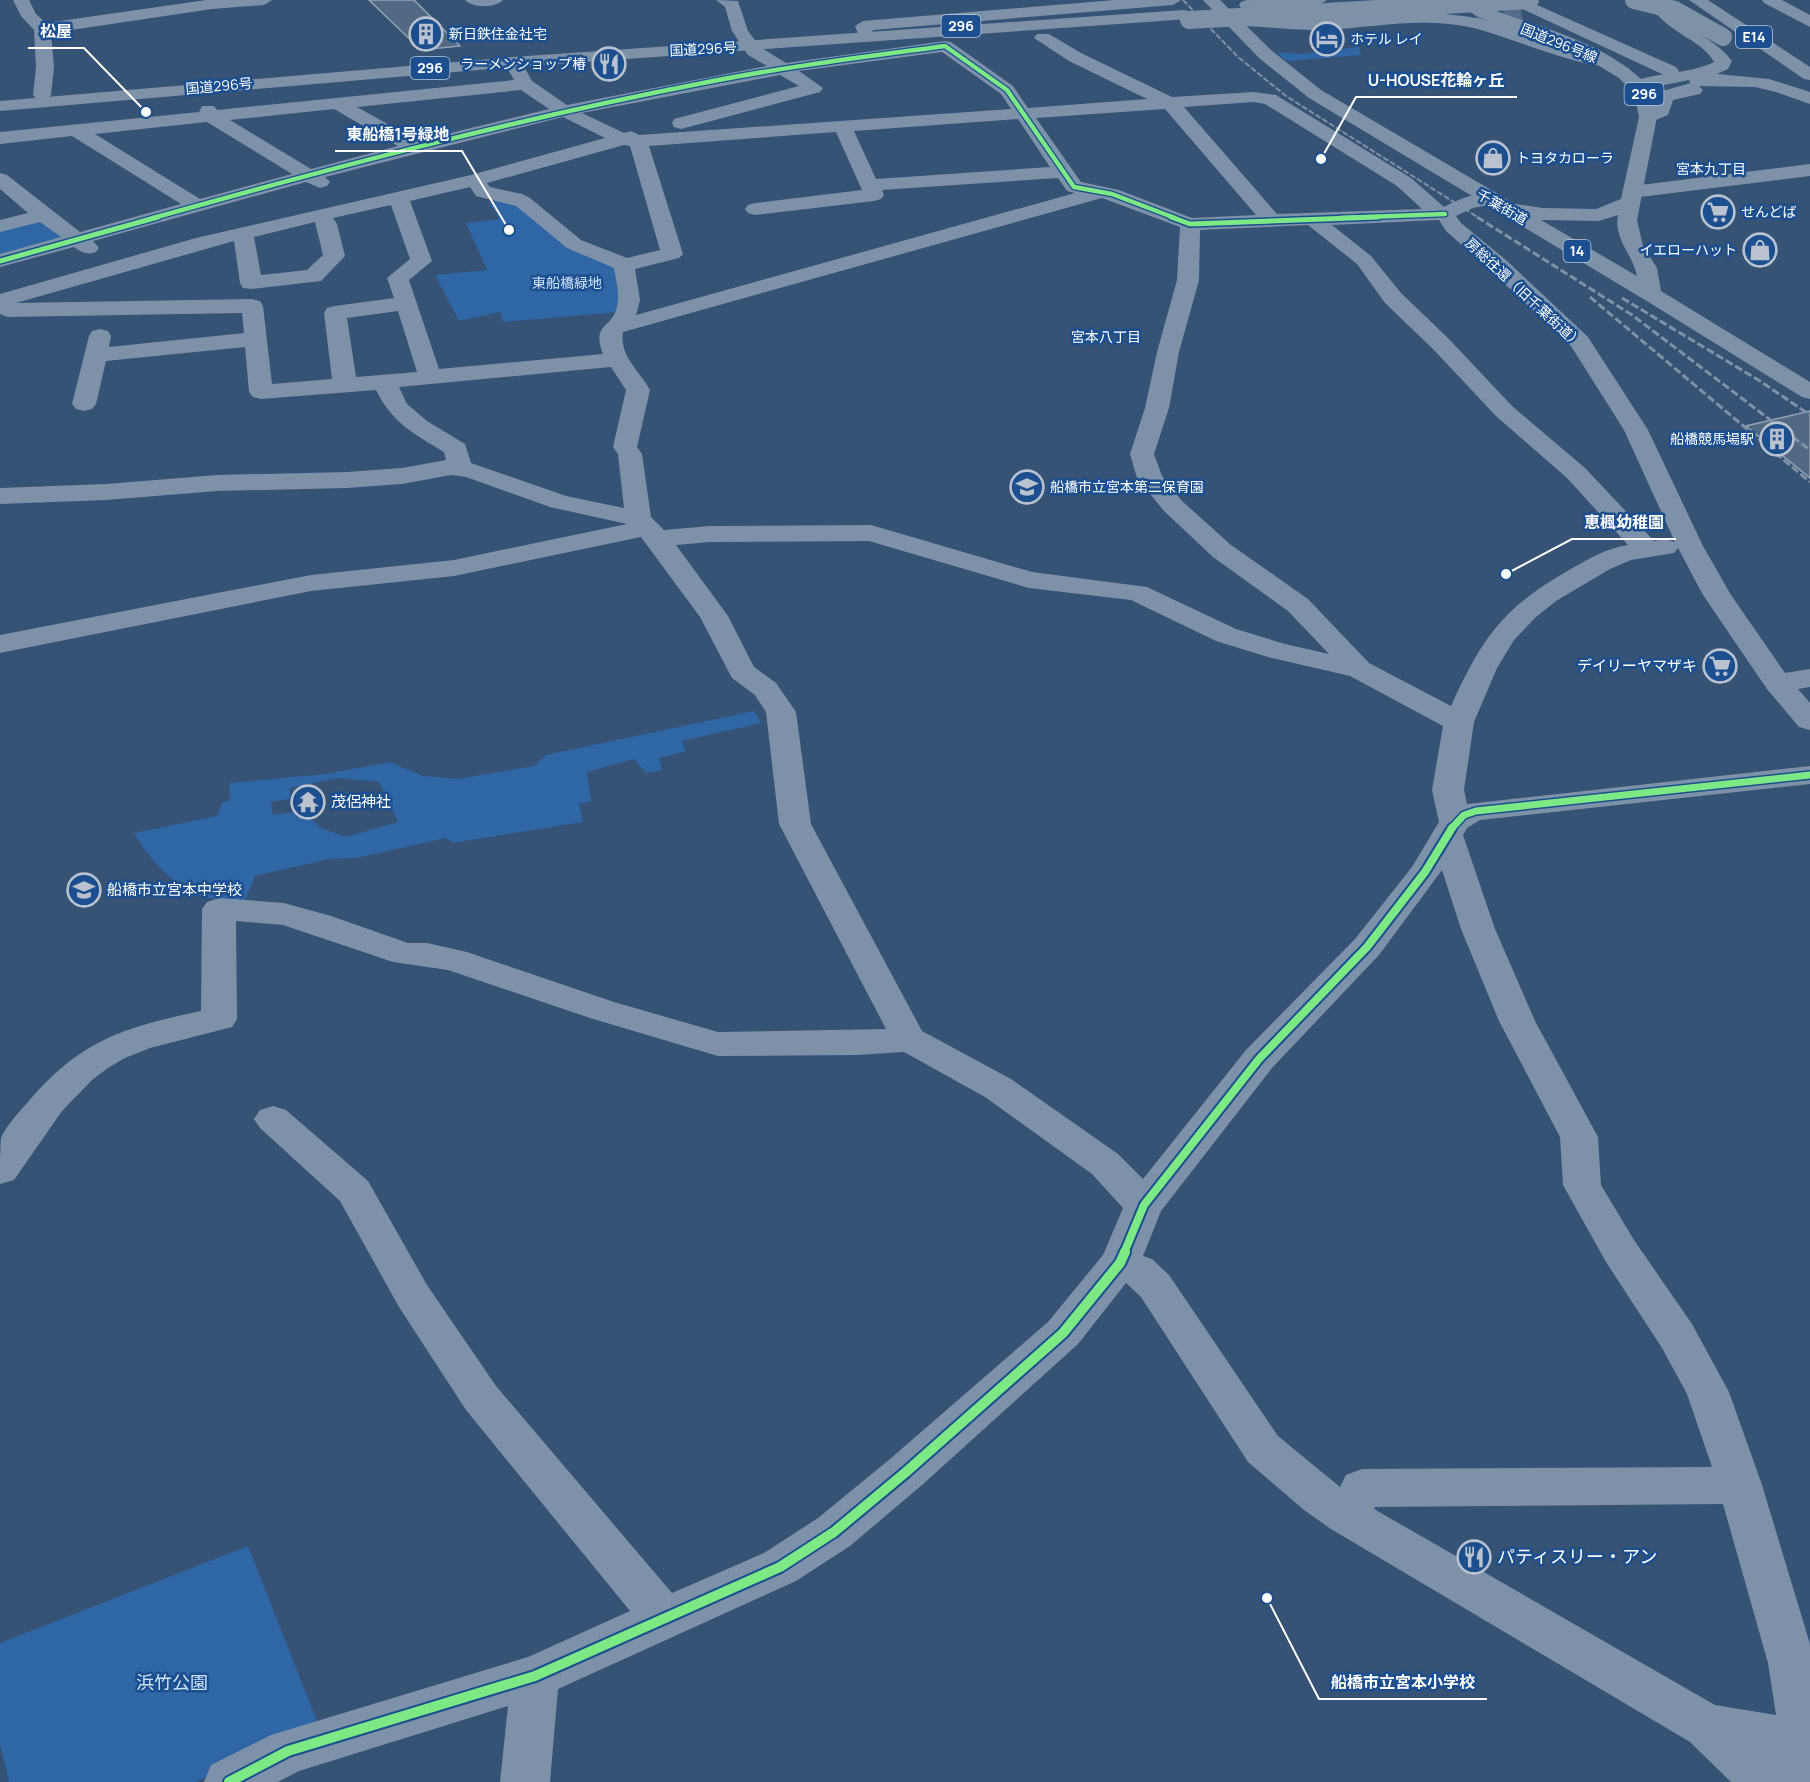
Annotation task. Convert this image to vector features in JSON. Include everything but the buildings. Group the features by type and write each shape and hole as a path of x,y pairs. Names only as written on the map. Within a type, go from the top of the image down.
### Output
{"highway":[{"name":"千葉街道","path":"1211,0 1280,67 1315,94 1651,294 1810,392"},
{"name":"国道296号","path":"1249,8 1319,0"},
{"name":"国道296号","path":"0,106 865,32 1180,11 1407,0"},
{"name":"国道296号線","path":"1463,0 1482,12 1587,51 1605,61 1638,86"},
{"path":"1634,0 1675,10 1723,37 1810,93"},
{"path":"1638,86 1665,78 1708,72 1722,65 1723,61 1715,51 1667,18 1658,8 1655,0"},
{"name":"E14","path":"1697,0 1810,75"},
{"name":"E14","path":"1722,1 1810,60"},
{"path":"1180,11 1527,6"},
{"name":"国道296号","path":"0,99 406,63 959,32 1027,32 1180,11"},
{"path":"1638,86 1717,79 1747,80 1778,86 1810,99"},
{"name":"296","path":"1638,86 1643,90 1648,117 1630,198 1628,230 1633,246 1646,268 1651,294"},
{"path":"1497,203 1528,213 1599,215 1630,198"}],"street":[{"path":"24,0 29,16 42,29 45,67 42,95"},
{"path":"42,29 212,4 264,0"},
{"path":"473,0 495,0"},
{"path":"0,301 243,232 475,180 551,167 630,140 814,88 754,51 740,31 732,4 724,0"},
{"path":"1770,0 1810,22"},
{"path":"865,32 863,26 1018,6 1180,11"},
{"path":"1527,6 1670,71"},
{"path":"1233,22 1325,25 1412,16 1472,20 1570,53 1605,61"},
{"path":"1043,38 1060,50 1171,104 1273,222"},
{"path":"0,261 308,175 562,110 854,56 945,46 1007,90 1074,187 1104,192 1190,224 1442,214 1467,203 1497,203"},
{"path":"475,180 483,192 515,198 523,202 574,244 624,265 672,254 630,140 562,110 525,84 513,62"},
{"path":"0,138 525,84"},
{"path":"204,87 210,116 362,206"},
{"path":"1648,117 1661,111 1665,96 1694,90 1691,88"},
{"name":"房総往還（旧千葉街道）","path":"630,140 1254,97 1270,99 1404,182 1442,214 1453,227 1498,265 1580,342 1636,430 1690,546 1744,638 1777,683 1810,721"},
{"path":"337,103 414,147"},
{"path":"755,210 874,195 842,126"},
{"path":"74,129 198,206"},
{"path":"1630,198 1810,170"},
{"path":"868,185 1063,172"},
{"path":"2,183 76,240 117,267"},
{"path":"613,328 1104,192"},
{"path":"399,198 421,261 398,278 430,377"},
{"path":"0,226 43,215"},
{"path":"243,232 251,283 313,276 334,256 327,224 321,216"},
{"path":"1314,220 1364,260 1393,297 1504,411 1576,473 1646,548"},
{"path":"1190,224 1188,280 1168,352 1157,408 1142,454 1150,478 1173,506 1222,551 1298,605 1359,669"},
{"path":"624,265 629,304 627,314 613,328 610,336 618,360 638,390 626,447 630,454 648,529 714,616 742,672 766,689 781,712 795,824 909,1039 998,1088 1105,1164 1144,1205"},
{"path":"345,386 335,313 407,303"},
{"path":"0,310 252,306 261,392 618,360"},
{"path":"84,404 108,309"},
{"path":"95,356 255,339"},
{"path":"384,382 397,408 418,426 456,449 460,468"},
{"path":"0,496 106,492 217,483 347,480 460,468 648,529 710,534 871,533 1029,580 1137,593 1226,635 1278,651 1359,669 1459,722"},
{"path":"0,644 310,583 453,568 648,529"},
{"path":"1690,546 1646,548 1625,553 1601,563 1546,595 1526,611 1502,636 1483,668 1459,722 1448,789 1451,828 1478,929 1517,1020 1580,1137 1582,1185 1620,1251 1677,1336 1708,1392 1740,1485 1792,1663 1807,1756 1707,1726"},
{"path":"1777,683 1810,678"},
{"path":"229,1782 288,1750 535,1676 780,1567 834,1532 1064,1334 1120,1263 1144,1205 1259,1059 1367,946 1425,872 1451,828 1464,815 1476,811 1810,775"},
{"path":"0,1170 33,1122 84,1066 113,1049 174,1029 219,1019 219,909 284,914 405,954 427,954 455,960 602,1010 718,1044 857,1043 909,1039"},
{"path":"273,1119 354,1191 413,1296 481,1398 665,1619"},
{"path":"1120,1263 1138,1270 1155,1286 1263,1449 1311,1490 1347,1515 1707,1726 1765,1782"},
{"path":"1347,1515 1362,1488 1740,1485"},
{"path":"525,1782 535,1676"}],"green space":[{"path":"1359,47 1361,55 1290,61 1285,60 1277,52 1302,54"},
{"name":"東船橋緑地","path":"510,199 618,266 622,312 503,322 500,312 459,321 435,275 487,270 466,223 500,219 489,202"},
{"path":"41,220 64,237 0,257 0,229"},
{"path":"754,711 761,723 682,741 686,751 659,758 662,770 646,773 634,759 587,772 591,801 579,804 583,822 453,843 446,838 357,858 329,859 255,876 245,901 209,898 178,884 146,851 134,833 217,816 221,803 230,800 229,783 326,774 390,762 423,776 458,779 534,766 546,755","holes":["338,778 379,782 398,822 346,837 319,827 309,816 298,818 295,812 273,815 271,802 290,799 290,788"]},
{"name":"浜竹公園","path":"248,1546 317,1721 196,1782 9,1782 0,1744 0,1643"}],"tunnel":[{"path":"1477,19 1521,10"}],"railway":[{"path":"1183,0 1238,57 1286,96 1479,218"},
{"path":"1477,217 1632,315 1810,450"},
{"path":"1590,297 1810,482"},
{"path":"1622,298 1760,381 1810,415"}],"cycle path":[{"path":"0,261 351,164 586,106 705,82 824,62 945,46 1007,90 1074,187 1112,194 1190,224 1445,214"},
{"path":"229,1782 288,1751 535,1676 780,1567 834,1532 906,1472 1063,1333 1120,1263 1144,1205 1259,1059 1367,947 1425,872 1455,822 1464,815 1476,811 1810,775"}],"place":[{"name":"新日鉄住金社宅","path":"426,34"},
{"name":"ホテル レイ","path":"1327,39"},
{"name":"ラーメンショップ椿","path":"609,64"},
{"name":"松屋","path":"146,112"},
{"name":"トヨタカローラ","path":"1493,158"},
{"name":"U-HOUSE花輪ヶ丘","path":"1321,159"},
{"name":"せんどば","path":"1718,212"},
{"name":"東船橋1号緑地","path":"509,230"},
{"name":"イエローハット","path":"1760,250"},
{"name":"船橋競馬場駅","path":"1777,439"},
{"name":"船橋市立宮本第二保育園","path":"1027,487"},
{"name":"恵楓幼稚園","path":"1506,574"},
{"name":"デイリーヤマザキ","path":"1720,666"},
{"name":"茂侶神社","path":"308,802"},
{"name":"船橋市立宮本中学校","path":"84,890"},
{"name":"パティスリー・アン","path":"1474,1557"},
{"name":"船橋市立宮本小学校","path":"1267,1598"}],"district":[{"name":"宮本九丁目","path":"1711,169"},
{"name":"宮本八丁目","path":"1106,337"}]}
